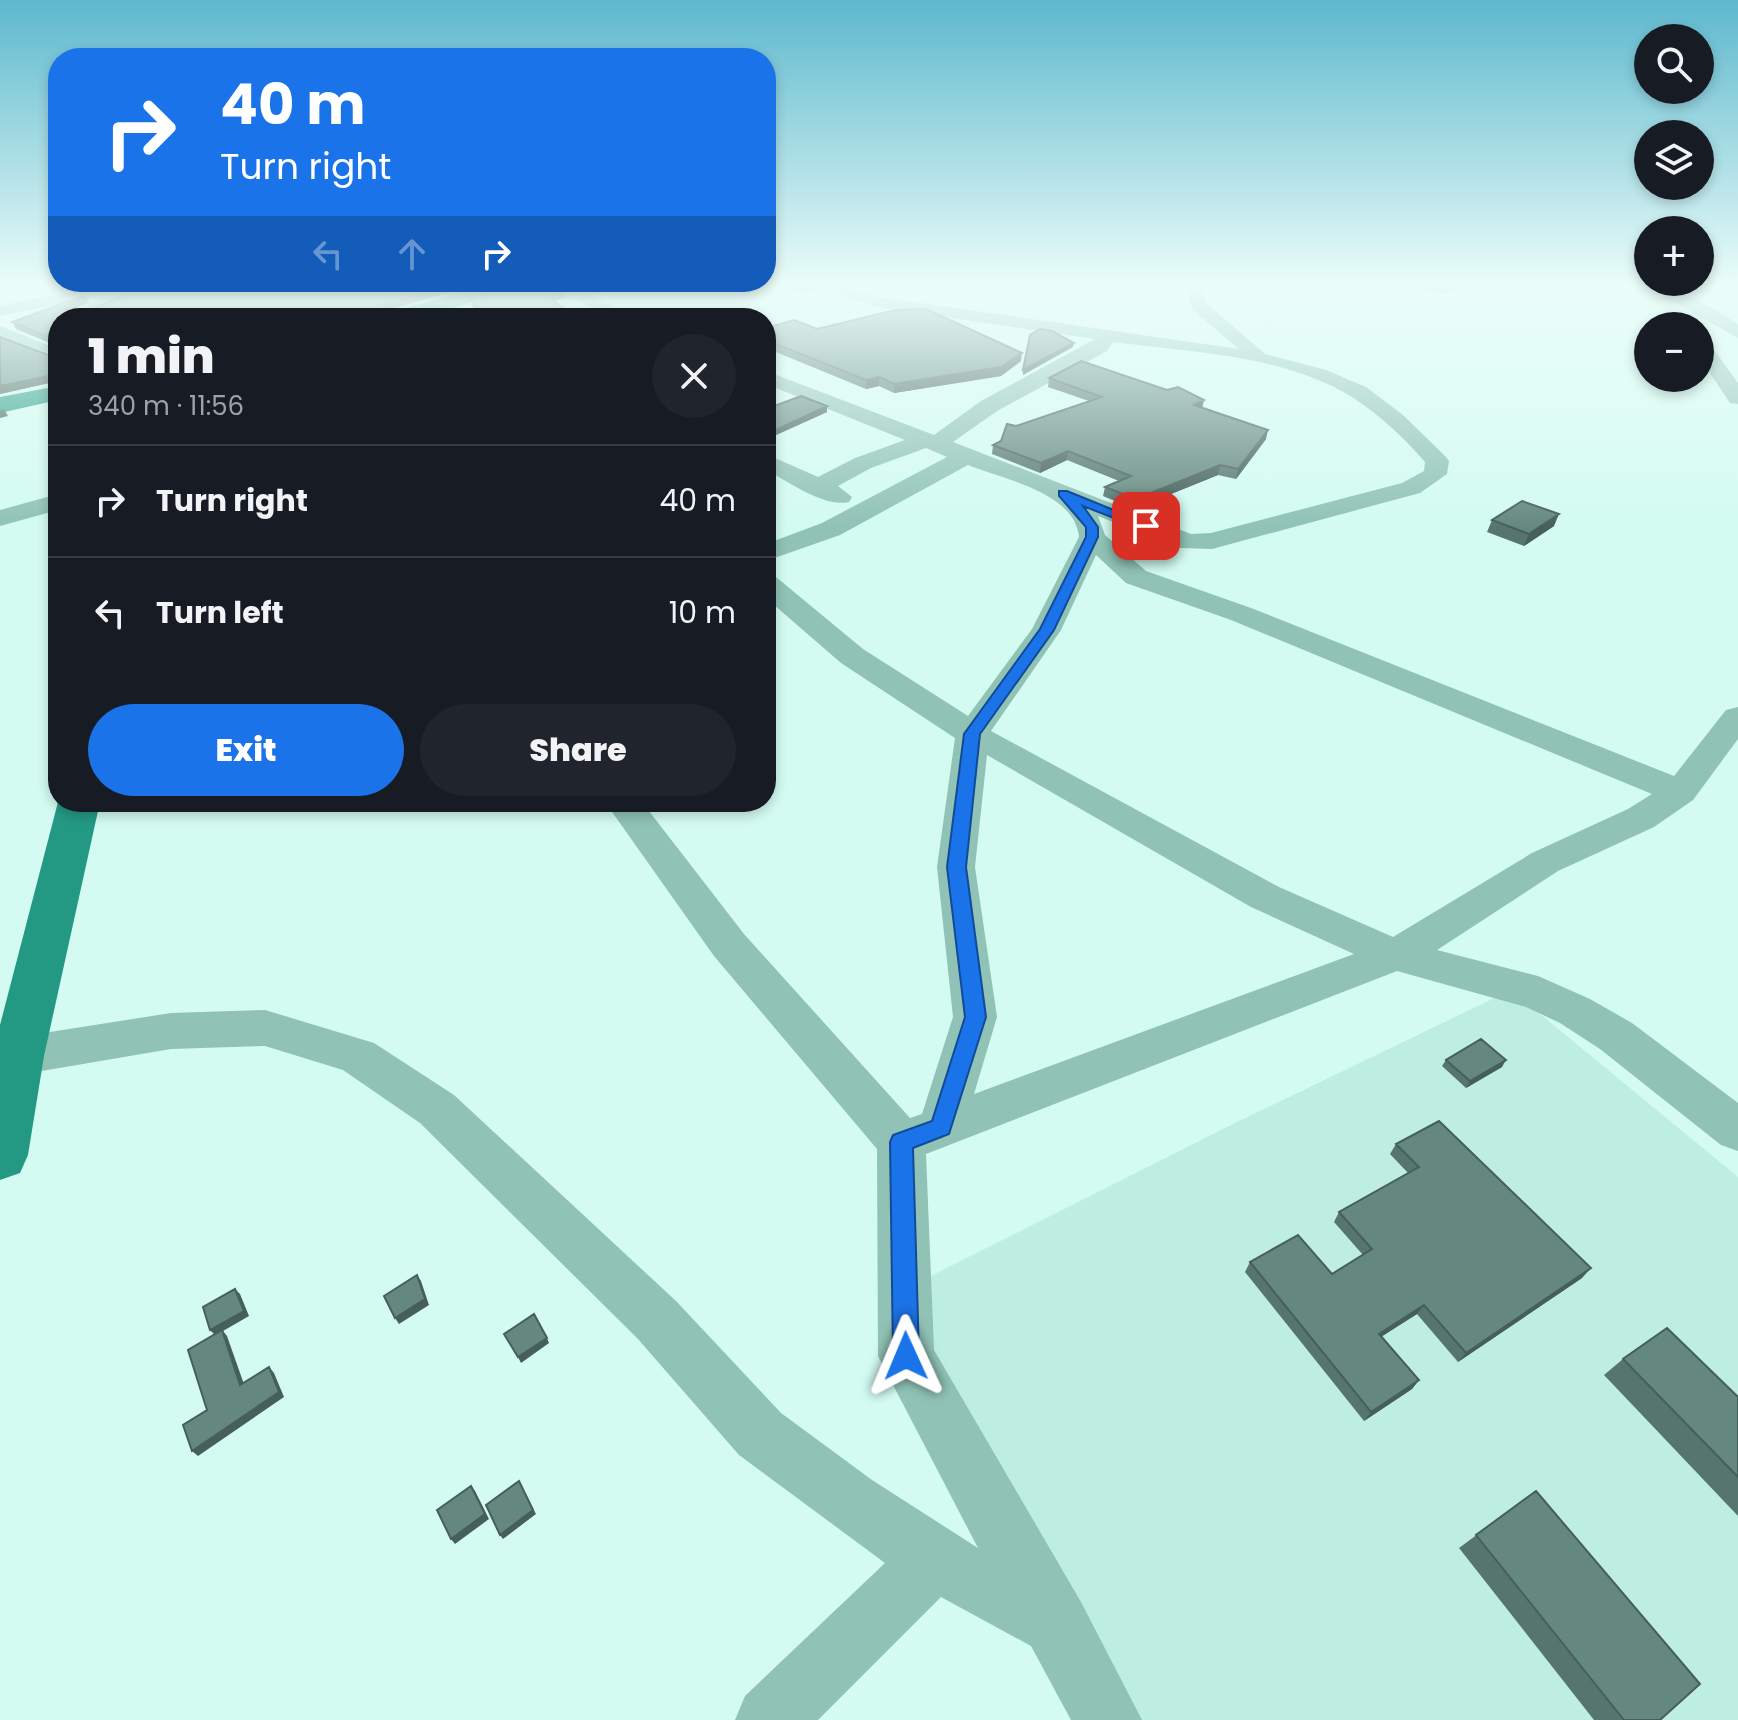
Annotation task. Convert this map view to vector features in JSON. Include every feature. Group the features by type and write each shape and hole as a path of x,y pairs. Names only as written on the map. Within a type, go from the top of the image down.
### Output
{"main road":[{"path":"0,405 48,395"},
{"path":"0,1155 18,1056 77,812"}],"street":[{"path":"818,487 863,463 932,441 1062,367"},
{"path":"776,381 1188,542 1212,541 1411,488 1435,474 1437,461 1425,447 1350,387 1289,367"},
{"path":"1716,367 1738,398"},
{"path":"776,549 831,529 968,455"},
{"path":"776,466 868,509"},
{"path":"1063,494 1083,512 1092,527 1092,537 1046,630 972,734 956,867 975,1017 921,1135 906,1356 1108,1720"},
{"path":"0,518 48,505"},
{"path":"1092,537 1136,577 1241,614 1680,792"},
{"path":"776,591 852,656 972,734 1057,778 1265,897 1395,955 1538,993 1575,1011 1616,1036 1738,1130"},
{"path":"921,1135 1395,955 1460,918 1545,862 1641,818 1680,792 1738,717"},
{"path":"630,812 729,945 921,1135"},
{"path":"18,1056 171,1031 265,1028 358,1056 437,1109 657,1320 760,1434 850,1502 935,1559 1058,1625"},
{"path":"769,1720 935,1559"}],"shaded area":[{"path":"1511,990 1738,1177 1738,1720 1121,1720 895,1294 1233,1124"}],"building":[{"path":"0,367 48,367 48,376 0,386"},
{"path":"834,367 999,367 894,384 879,377 866,380"},
{"path":"1069,367 1100,367 1167,390 1178,387 1204,400 1194,405 1268,430 1238,469 1220,465 1136,499 1105,487 1131,476 1068,451 1041,463 993,445 1001,441 1007,424 1016,426 1102,397 1049,378"},
{"path":"801,396 827,406 776,430 776,405"},
{"path":"1522,501 1559,514 1529,534 1492,520"},
{"path":"1481,1039 1506,1060 1470,1081 1446,1060"},
{"path":"1439,1121 1591,1268 1466,1353 1424,1305 1379,1334 1419,1380 1371,1412 1250,1262 1298,1235 1332,1274 1372,1249 1339,1212 1419,1167 1396,1144"},
{"path":"417,1275 425,1299 395,1318 384,1296"},
{"path":"235,1289 244,1311 210,1330 203,1307"},
{"path":"534,1314 547,1338 518,1357 504,1334"},
{"path":"1667,1328 1738,1397 1738,1477 1623,1359"},
{"path":"222,1330 240,1385 269,1367 279,1392 192,1451 183,1425 207,1410 188,1350"},
{"path":"519,1481 533,1510 500,1535 486,1505"},
{"path":"471,1486 485,1514 451,1539 437,1510"},
{"path":"1536,1491 1700,1684 1660,1720 1624,1720 1476,1535"}],"route":[{"path":"906,1356 901,1142 941,1127 975,1017 956,867 972,734 1046,630 1092,537 1092,527 1083,512 1063,494 1146,526"}]}
